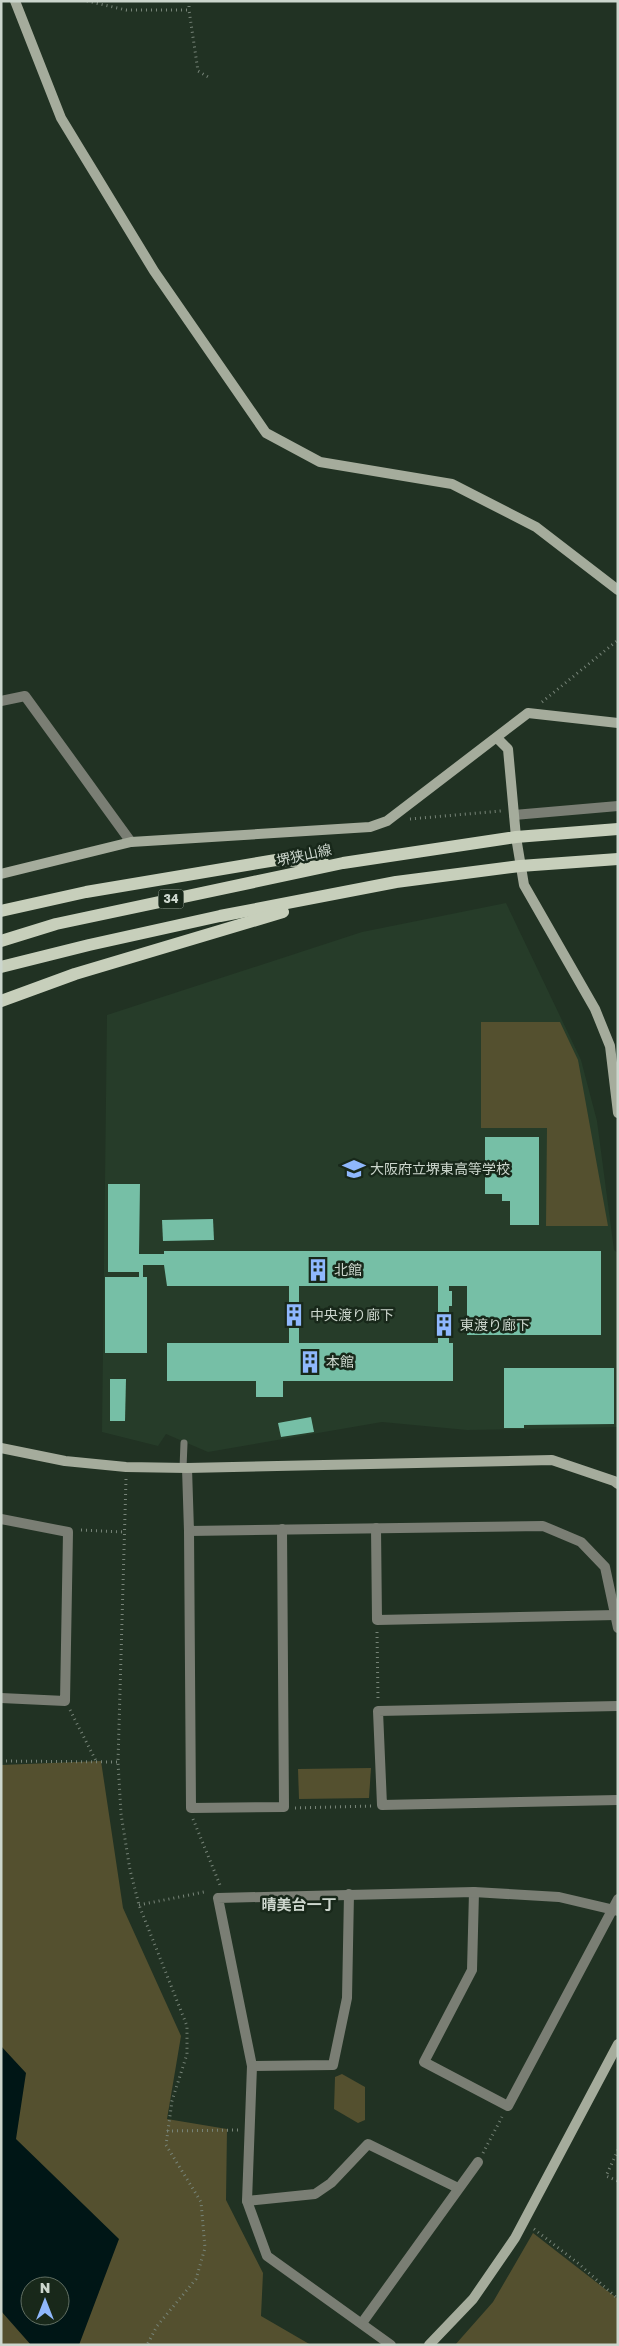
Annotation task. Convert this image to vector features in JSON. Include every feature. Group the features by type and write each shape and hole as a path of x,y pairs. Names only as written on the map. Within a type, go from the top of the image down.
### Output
{"main road":[{"name":"堺狭山線","path":"1,941 56,924 343,862 516,837 618,829"},
{"name":"34","path":"1,967 210,918 396,882 520,866 618,859"},
{"path":"1,912 86,892 276,860 343,862"},
{"path":"1,1001 75,974 341,894"}],"street":[{"path":"15,1 61,118 154,271 266,433 320,462 452,484 536,527 618,590"},
{"path":"1,701 25,696 131,842"},
{"path":"1,874 131,842 370,827 388,821 528,713 618,723"},
{"path":"497,738 508,749 516,837 524,885 595,1009 610,1046 618,1113"},
{"path":"514,815 618,806"},
{"path":"1,1448 95,1465 185,1468 552,1460 617,1480"},
{"path":"185,1468 189,1531 192,1808 284,1807 282,1529"},
{"path":"1,1519 68,1532 66,1700 1,1698"},
{"path":"189,1531 543,1526 581,1542 605,1567 618,1628"},
{"path":"376,1528 377,1620 616,1615"},
{"path":"618,1706 378,1711 382,1805 618,1800"},
{"path":"474,1892 472,1970 424,2062 508,2106 616,1911 618,1899"},
{"path":"391,2345 267,2256 247,2202 252,2066 222,1898 474,1892 559,1897 616,1911"},
{"path":"252,2066 333,2065 347,1998 349,1894"},
{"path":"429,2345 473,2299 515,2238 618,2044"},
{"path":"247,2202 315,2194 331,2182 368,2144 458,2188"},
{"path":"362,2323 478,2162"}],"lane":[{"path":"184,1443 185,1468"}],"path":[{"path":"87,1 126,10 189,10"},
{"path":"189,1 198,71 210,78"},
{"path":"528,713 618,640"},
{"path":"388,821 502,811"},
{"path":"126,1479 118,1762 121,1814 130,1870 139,1905 187,2026 187,2054 172,2102 166,2145 201,2202 205,2248 196,2279 157,2326 147,2345"},
{"path":"68,1532 124,1532"},
{"path":"377,1620 378,1711"},
{"path":"66,1700 97,1763"},
{"path":"1,1761 118,1762"},
{"path":"284,1807 382,1805"},
{"path":"192,1808 191,1814 222,1898"},
{"path":"139,1905 204,1892 222,1898"},
{"path":"478,2162 508,2106"},
{"path":"167,2131 249,2130"},
{"path":"618,2150 606,2176 618,2181"},
{"path":"532,2228 579,2264 618,2299"}],"shaded area":[{"name":"大阪府立堺東高等学校","path":"506,903 581,1060 597,1121 614,1250 618,1253 618,1427 467,1430 382,1422 208,1452 166,1434 158,1446 102,1432 107,1015 362,932"},
{"path":"481,1022 560,1022 578,1060 608,1226 546,1226 547,1128 481,1128"},
{"path":"101,1761 123,1908 181,2036 167,2119 227,2129 226,2200 263,2273 261,2316 311,2345 1,2345 1,1765"},
{"path":"371,1768 369,1798 299,1799 298,1769"},
{"path":"1,2046 26,2073 16,2139 119,2239 79,2345 31,2345 1,2311"},
{"path":"342,2074 365,2087 365,2120 358,2123 334,2109 335,2077"},
{"path":"533,2233 618,2299 618,2345 455,2345 493,2302"}],"building":[{"path":"485,1137 539,1137 539,1225 510,1225 510,1201 502,1201 502,1194 485,1194"},
{"path":"108,1184 140,1184 139,1254 164,1254 164,1251 601,1251 601,1335 467,1335 467,1286 449,1286 449,1291 452,1291 452,1306 449,1306 449,1343 453,1343 453,1381 283,1381 283,1397 256,1397 256,1381 167,1381 167,1343 289,1343 289,1286 167,1286 164,1265 143,1265 143,1277 147,1277 147,1353 105,1353 105,1277 139,1277 139,1272 108,1272","holes":["299,1286 438,1286 438,1343 299,1343"]},
{"path":"213,1219 214,1240 163,1241 162,1220"},
{"path":"504,1368 614,1368 614,1424 524,1425 524,1428 504,1428"},
{"path":"110,1379 126,1379 125,1421 110,1421"},
{"path":"311,1417 314,1432 281,1437 278,1423"}],"place":[{"name":"大阪府立堺東高等学校","path":"354,1169"},
{"name":"北館","path":"318,1270"},
{"name":"中央渡り廊下","path":"294,1315"},
{"name":"東渡り廊下","path":"444,1325"},
{"name":"本館","path":"310,1362"}],"district":[{"name":"晴美台一丁","path":"299,1905"}]}
